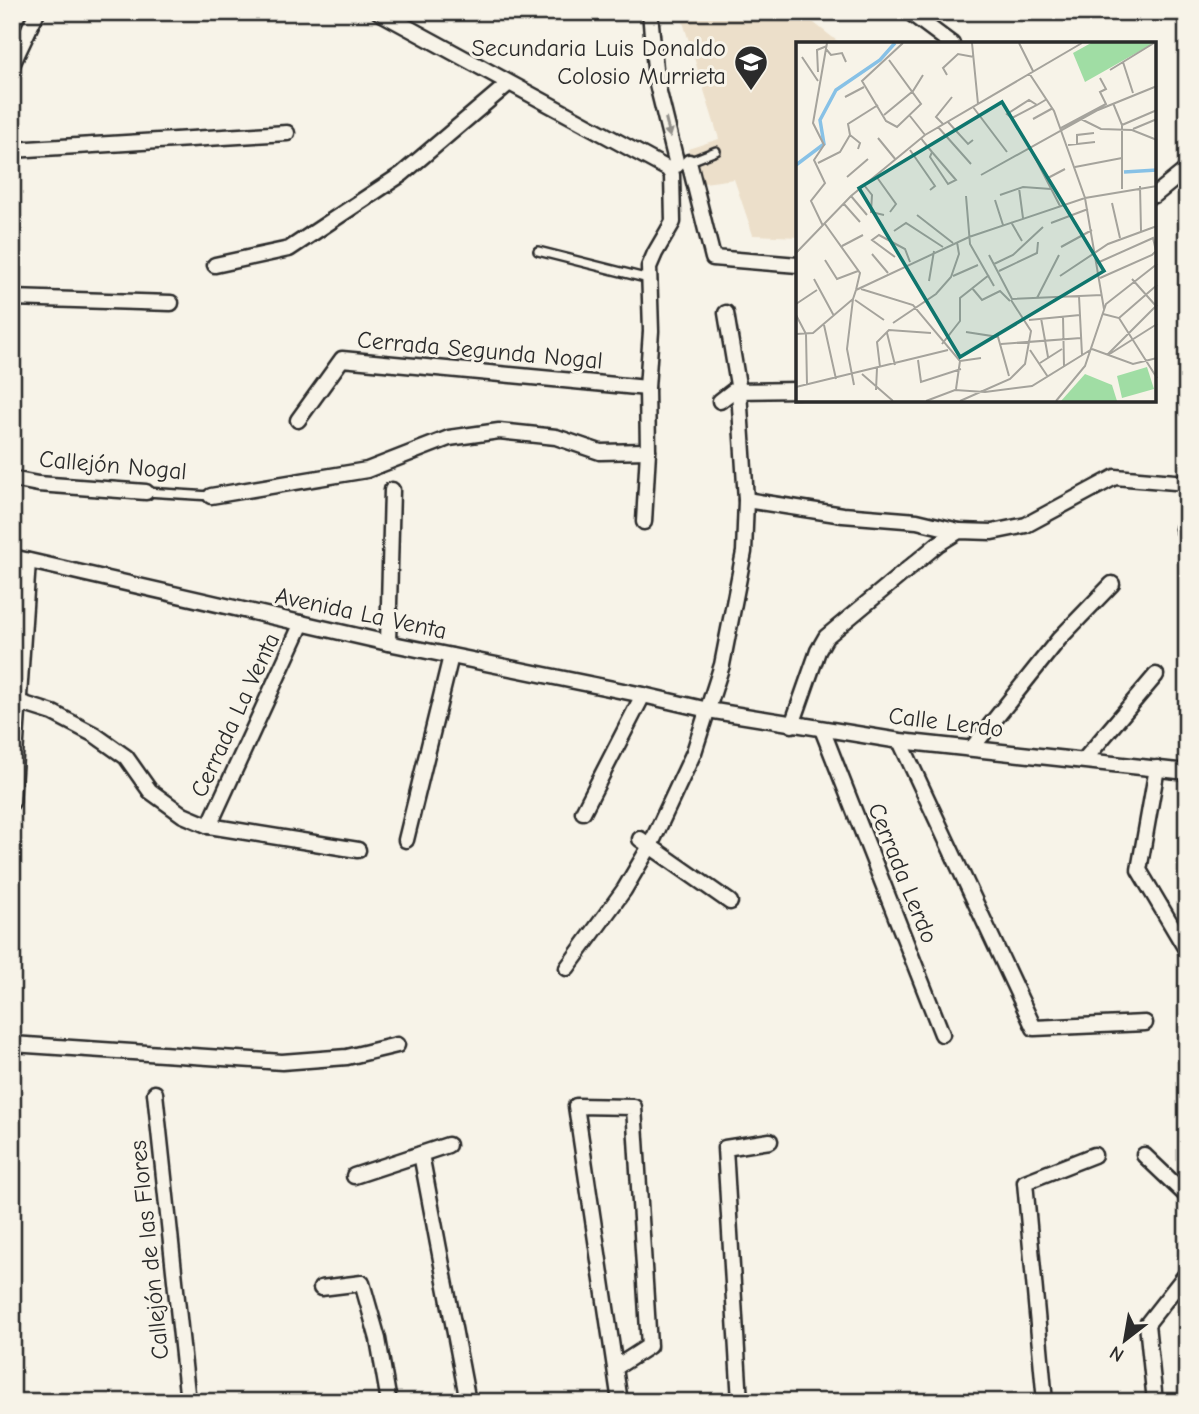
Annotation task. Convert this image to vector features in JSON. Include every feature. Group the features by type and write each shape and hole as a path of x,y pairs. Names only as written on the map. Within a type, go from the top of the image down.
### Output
{"street":[{"path":"12,65 37,12"},
{"path":"379,12 508,84 678,165"},
{"path":"650,12 656,80 678,165 713,258 796,265"},
{"path":"909,12 949,42"},
{"path":"215,265 289,249 402,174 508,84"},
{"path":"12,150 286,133"},
{"path":"644,522 648,451 646,388 651,260 673,222 672,175 678,165"},
{"path":"1157,193 1187,169"},
{"path":"12,298 171,303"},
{"path":"567,968 624,890 645,842 694,752 705,710 722,665 744,552 746,500 739,391 726,313"},
{"name":"Cerrada Segunda Nogal","path":"298,420 342,359 646,388"},
{"path":"720,401 733,391 796,390"},
{"path":"211,496 367,470 449,438 499,431 556,437 600,452 648,451"},
{"path":"746,500 843,515 917,521 959,531 992,532 1026,526 1115,477 1187,483"},
{"name":"Callejón Nogal","path":"12,479 38,484 146,492"},
{"path":"388,643 392,490"},
{"path":"792,725 818,651 826,637 938,544 959,531"},
{"name":"Avenida La Venta","path":"12,557 388,643 705,710"},
{"path":"12,802 28,561"},
{"path":"972,748 1059,639 1112,584"},
{"name":"Cerrada La Venta","path":"209,826 302,624"},
{"path":"406,839 451,656"},
{"path":"1084,760 1156,675"},
{"path":"583,812 643,695"},
{"path":"18,702 53,713 94,735 126,757 150,791 183,815 209,826 358,850"},
{"name":"Calle Lerdo","path":"705,710 900,741 1187,772"},
{"name":"Cerrada Lerdo","path":"822,729 942,1034"},
{"path":"900,741 1034,1028 1146,1023"},
{"path":"1157,768 1139,870 1187,951"},
{"path":"645,842 730,902"},
{"path":"12,1044 282,1062 347,1057 397,1045"},
{"name":"Callejón de las Flores","path":"155,1093 188,1402"},
{"path":"615,1368 649,1346 635,1107 576,1105 620,1402"},
{"path":"740,1402 725,1148 770,1141"},
{"path":"354,1176 448,1145"},
{"path":"421,1154 468,1402"},
{"path":"1045,1402 1025,1182 1094,1155"},
{"path":"1144,1155 1187,1196"},
{"path":"1155,1402 1147,1324 1187,1273"},
{"path":"321,1288 362,1283 378,1339 389,1402"}],"lane":[{"path":"678,165 716,151"},
{"path":"537,251 650,279"},
{"name":"Callejón Nogal","path":"146,492 211,496"}],"shaded area":[{"name":"Secundaria Luis Donaldo Colosio Murrieta","path":"680,12 800,12 838,42 796,42 796,237 753,235 734,179 697,184 688,149 719,139"}],"place":[{"name":"Secundaria Luis Donaldo Colosio Murrieta","path":"751,92"}]}
